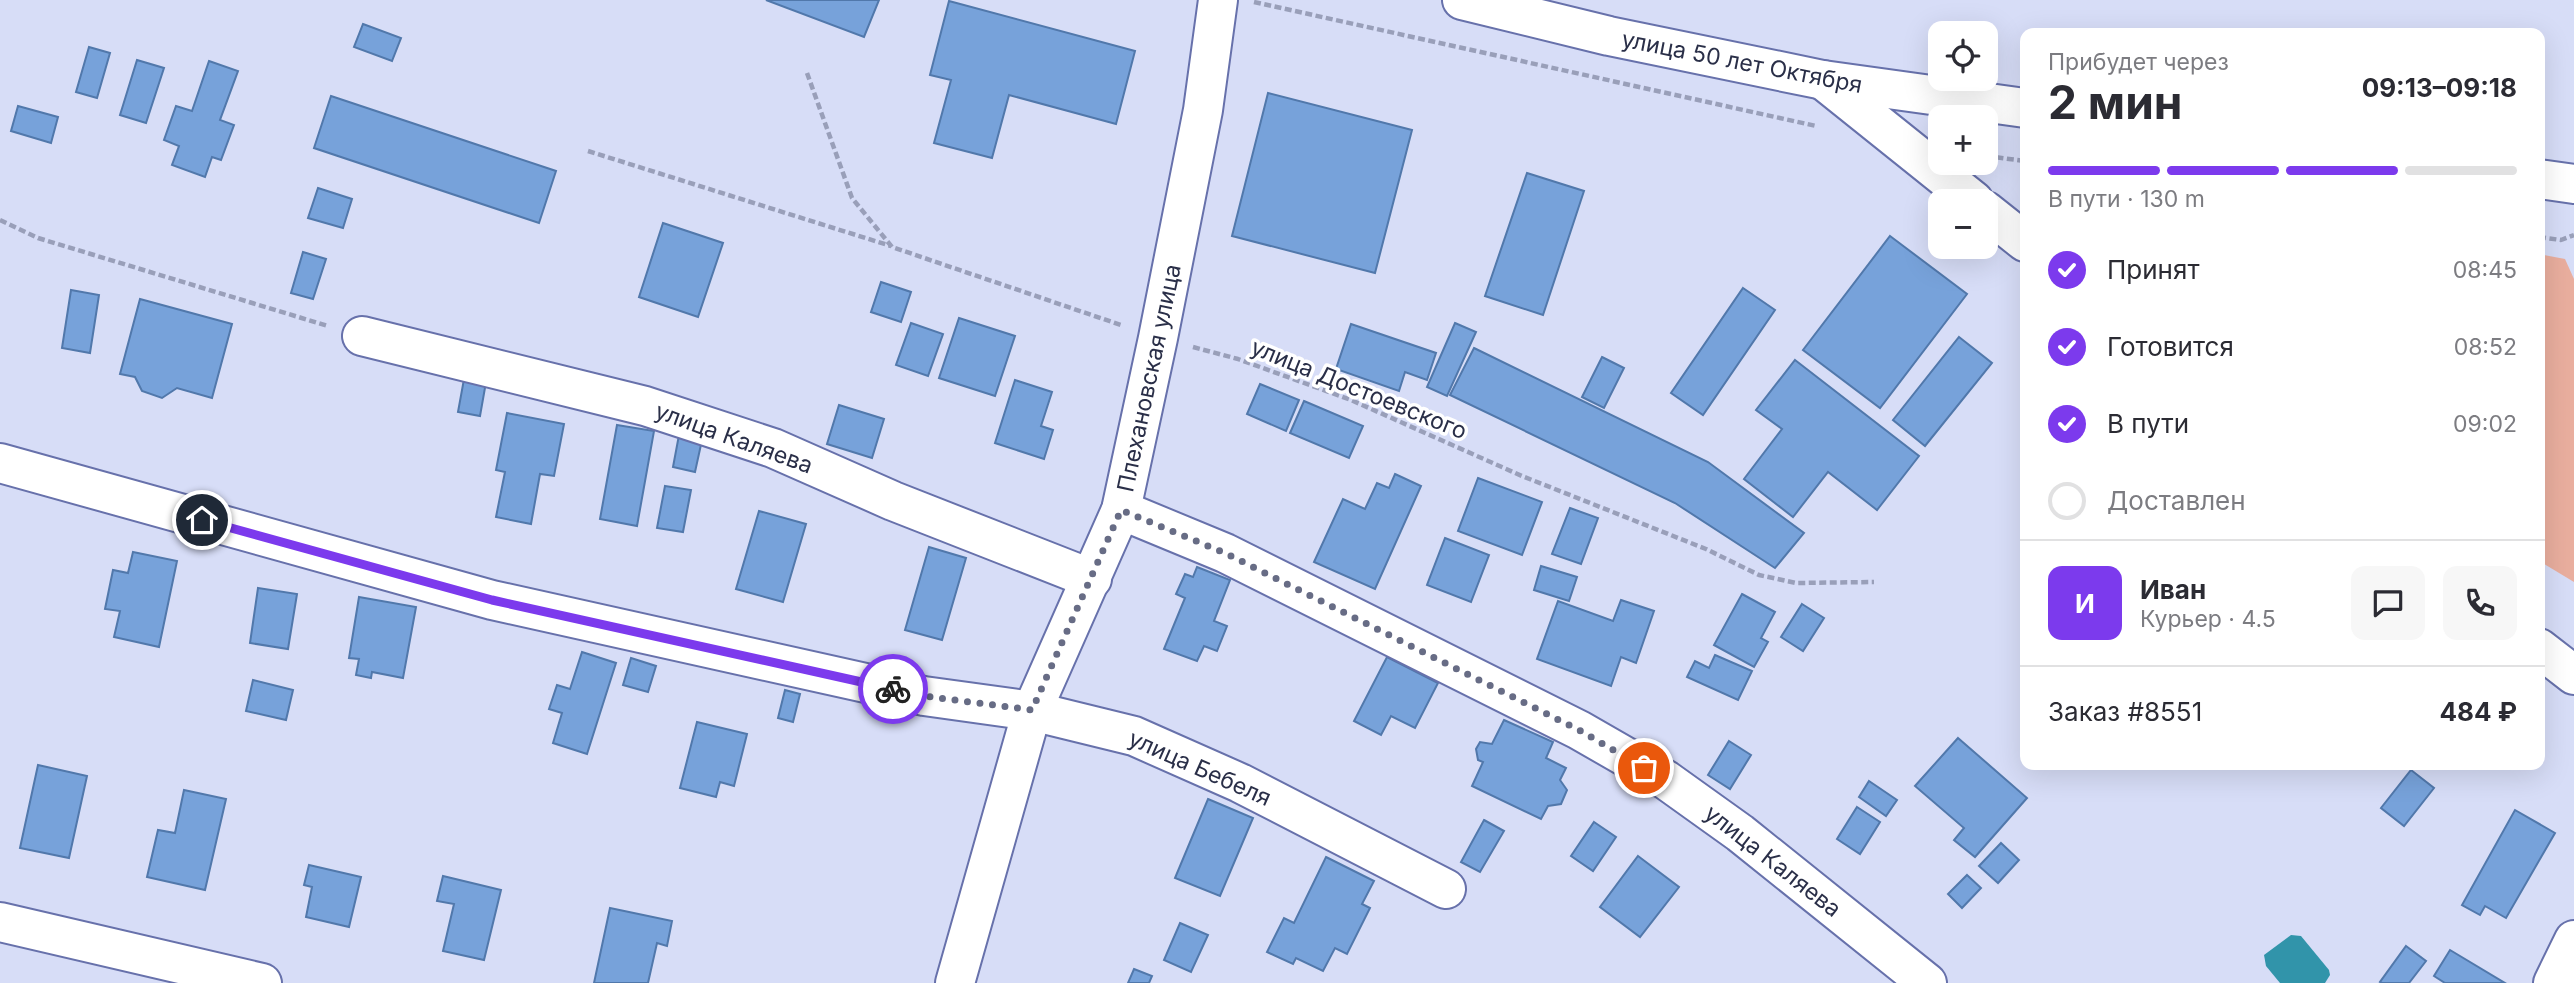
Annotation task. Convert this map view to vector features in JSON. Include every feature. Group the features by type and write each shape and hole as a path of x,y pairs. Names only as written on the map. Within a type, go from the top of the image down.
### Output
{"street":[{"name":"Плехановская улица","path":"955,983 1032,710 1121,510 1203,110 1218,0"},
{"name":"улица 50 лет Октября","path":"1462,0 1609,36 1823,80 2020,107"},
{"path":"1823,80 1959,189"},
{"path":"2545,180 2574,184"},
{"path":"1998,221 2020,238"},
{"name":"улица Каляева","path":"362,336 645,405 773,448 893,501 1092,579"},
{"name":"улица Бебеля","path":"0,463 492,600 924,696 1032,710 1134,736 1240,783 1446,889"},
{"name":"улица Каляева","path":"1121,510 1225,553 1579,730 1666,780 1740,833 1927,983"},
{"path":"2545,653 2574,675"},
{"path":"0,922 262,983"},
{"path":"2553,983 2574,940"}],"path":[{"path":"1243,0 1821,127"},
{"path":"807,73 852,198 892,247"},
{"name":"улица Достоевского","path":"588,151 892,247 1158,338 1238,359 1351,400 1522,476 1706,549 1759,575 1796,583 1874,582"},
{"path":"1998,158 2020,161"},
{"path":"0,220 38,238 362,336"},
{"path":"2545,238 2561,240 2574,235"}],"shaded area":[{"path":"2545,255 2565,259 2574,279 2574,582 2545,565"}],"water":[{"path":"2291,935 2301,936 2329,970 2330,975 2325,983 2280,983 2266,966 2264,955"}],"building":[{"path":"766,0 879,0 864,37"},
{"path":"949,1 1135,51 1116,124 1009,95 992,158 934,143 951,80 930,75"},
{"path":"363,24 401,38 392,61 354,47"},
{"path":"89,47 110,53 97,98 76,92"},
{"path":"137,60 164,68 146,123 120,115"},
{"path":"209,61 238,71 220,120 234,125 221,160 212,157 205,177 172,165 179,146 164,140 176,106 192,111"},
{"path":"1268,93 1412,130 1375,273 1232,236"},
{"path":"331,96 556,171 539,223 314,148"},
{"path":"18,106 58,117 51,143 11,131"},
{"path":"1527,173 1584,191 1543,315 1485,296"},
{"path":"318,188 352,199 343,228 308,218"},
{"path":"663,223 723,243 698,317 639,297"},
{"path":"1890,236 1967,294 1880,408 1803,350"},
{"path":"303,252 326,259 313,299 291,293"},
{"path":"881,282 911,292 901,322 871,312"},
{"path":"1743,288 1775,310 1703,415 1671,393"},
{"path":"71,290 99,295 90,353 62,348"},
{"path":"140,299 232,324 212,398 177,388 162,398 142,391 135,377 120,374"},
{"path":"959,318 1015,336 995,396 939,378"},
{"path":"911,323 943,334 928,376 896,365"},
{"path":"1455,323 1476,332 1447,396 1427,387"},
{"path":"1351,324 1436,353 1427,380 1405,372 1399,391 1336,369"},
{"path":"1959,337 1992,363 1925,446 1893,420"},
{"path":"1474,348 1708,462 1804,533 1775,568 1675,503 1450,395"},
{"path":"1602,357 1624,368 1604,408 1582,397"},
{"path":"1795,360 1919,456 1877,510 1828,472 1793,517 1744,479 1782,429 1756,410"},
{"path":"464,379 486,382 480,416 458,412"},
{"path":"1015,380 1052,392 1041,426 1053,430 1044,459 995,443"},
{"path":"1260,384 1299,400 1286,431 1247,414"},
{"path":"1304,401 1363,426 1349,458 1290,433"},
{"path":"839,405 884,419 872,458 827,444"},
{"path":"507,413 564,424 554,476 540,474 531,524 496,517 505,472 496,470"},
{"path":"617,425 654,431 637,526 600,519"},
{"path":"679,435 702,440 695,472 673,467"},
{"path":"1395,474 1421,486 1375,589 1314,562 1343,499 1365,509 1377,483 1389,488"},
{"path":"1478,478 1542,502 1522,555 1458,531"},
{"path":"665,486 691,490 683,532 657,528"},
{"path":"1570,508 1598,518 1581,564 1552,554"},
{"path":"759,511 806,524 783,602 736,589"},
{"path":"1445,538 1489,555 1471,602 1427,585"},
{"path":"929,547 966,558 942,640 905,630"},
{"path":"133,552 177,561 159,647 114,637 120,611 105,609 113,570 128,573"},
{"path":"1541,566 1577,577 1569,601 1534,590"},
{"path":"1197,567 1230,580 1214,621 1227,626 1217,651 1204,646 1197,661 1164,649 1185,598 1176,594 1185,574 1193,577"},
{"path":"258,588 297,594 288,649 250,643"},
{"path":"1742,594 1775,612 1761,638 1768,642 1754,667 1714,645"},
{"path":"359,597 416,607 403,678 372,672 371,678 356,675 359,659 349,658"},
{"path":"1621,600 1654,611 1636,663 1621,657 1611,686 1537,659 1558,601 1613,621"},
{"path":"1802,604 1824,618 1803,651 1781,637"},
{"path":"582,652 616,663 587,754 553,743 562,713 549,709 557,685 570,689"},
{"path":"1715,655 1752,671 1738,700 1687,677 1695,661 1709,668"},
{"path":"1387,657 1438,683 1415,728 1391,716 1381,735 1354,721"},
{"path":"631,658 656,666 648,692 623,685"},
{"path":"253,680 293,690 286,720 246,711"},
{"path":"785,690 800,694 793,722 778,718"},
{"path":"1504,720 1553,742 1546,758 1566,768 1560,780 1567,790 1561,804 1548,806 1541,819 1472,786 1483,762 1478,760 1476,749 1480,742 1492,744"},
{"path":"697,722 747,734 734,786 720,782 716,797 680,788"},
{"path":"1958,738 2027,798 1975,857 1954,840 1964,828 1915,786"},
{"path":"1729,741 1751,755 1730,789 1708,775"},
{"path":"38,765 87,776 69,858 20,848"},
{"path":"2411,770 2434,788 2404,826 2381,808"},
{"path":"1869,781 1897,800 1886,816 1859,797"},
{"path":"184,790 226,799 205,890 147,877 158,830 175,833"},
{"path":"1208,799 1253,818 1220,896 1175,878"},
{"path":"1857,807 1880,822 1860,854 1837,839"},
{"path":"2515,810 2555,833 2506,918 2485,906 2480,915 2462,905"},
{"path":"1484,820 1504,831 1480,872 1461,862"},
{"path":"1594,822 1616,837 1593,871 1571,856"},
{"path":"2001,843 2019,860 1998,883 1979,866"},
{"path":"1638,856 1679,887 1640,937 1600,907"},
{"path":"1326,857 1374,881 1362,904 1370,908 1347,954 1335,948 1323,971 1296,958 1293,964 1267,952 1284,918 1294,923"},
{"path":"309,865 361,877 349,927 306,917 312,887 304,885"},
{"path":"1967,875 1981,888 1962,908 1948,894"},
{"path":"443,876 501,890 484,960 443,951 454,904 437,901"},
{"path":"610,908 672,921 667,946 657,943 648,983 594,983"},
{"path":"1180,923 1208,935 1191,972 1164,960"},
{"path":"2406,946 2426,961 2409,983 2380,982"},
{"path":"2450,950 2505,983 2445,983 2434,976"},
{"path":"1134,969 1152,976 1149,983 1128,983"}],"way so far":[{"path":"893,689 924,696 1032,710 1121,510 1225,553 1579,730 1644,768"}],"route":[{"path":"202,520 492,600 893,689"}]}
